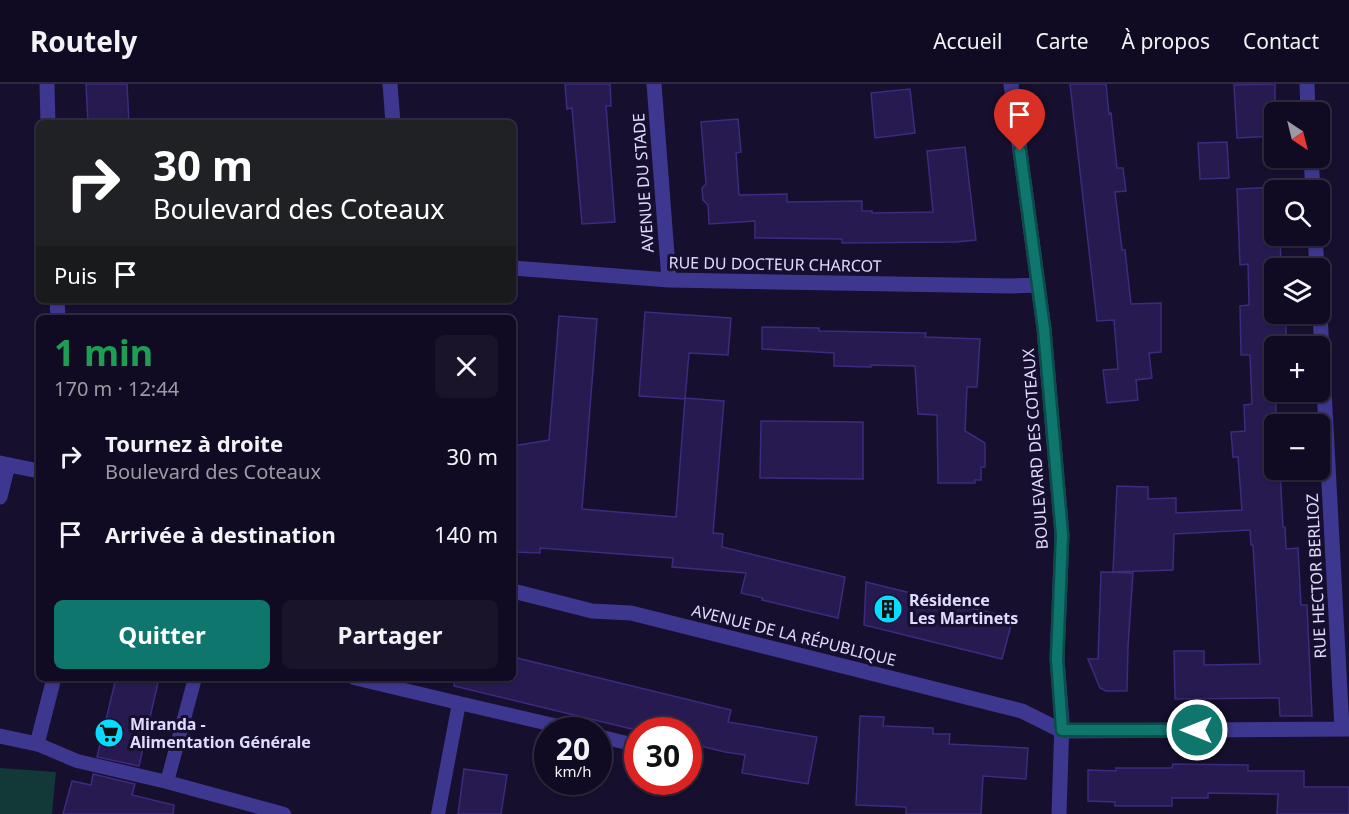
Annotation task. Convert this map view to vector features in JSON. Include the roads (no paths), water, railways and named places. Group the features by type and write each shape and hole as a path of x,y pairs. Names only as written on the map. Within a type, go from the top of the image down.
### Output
{"street":[{"path":"46,84 48,120"},
{"path":"390,84 393,120"},
{"name":"AVENUE DU STADE","path":"654,84 669,280"},
{"name":"BOULEVARD DES COTEAUX","path":"1011,84 1044,329 1062,535 1057,659 1062,730 1059,814"},
{"path":"1307,84 1308,102"},
{"name":"RUE DU DOCTEUR CHARCOT","path":"516,268 669,280 1038,285"},
{"name":"RUE HECTOR BERLIOZ","path":"1321,324 1346,729"},
{"path":"0,497 4,464 36,470"},
{"name":"AVENUE DE LA RÉPUBLIQUE","path":"516,592 592,611 631,613 1022,711 1062,730"},
{"path":"0,736 37,744 53,681"},
{"path":"1062,730 1346,729"}],"lane":[{"path":"167,782 194,681"},
{"path":"367,681 534,720"},
{"path":"438,814 459,703"},
{"path":"37,744 77,761 167,782 284,814"}],"place":[{"name":"Résidence Les Martinets","path":"888,609"},
{"name":"Miranda - Alimentation Générale","path":"109,733"}]}
